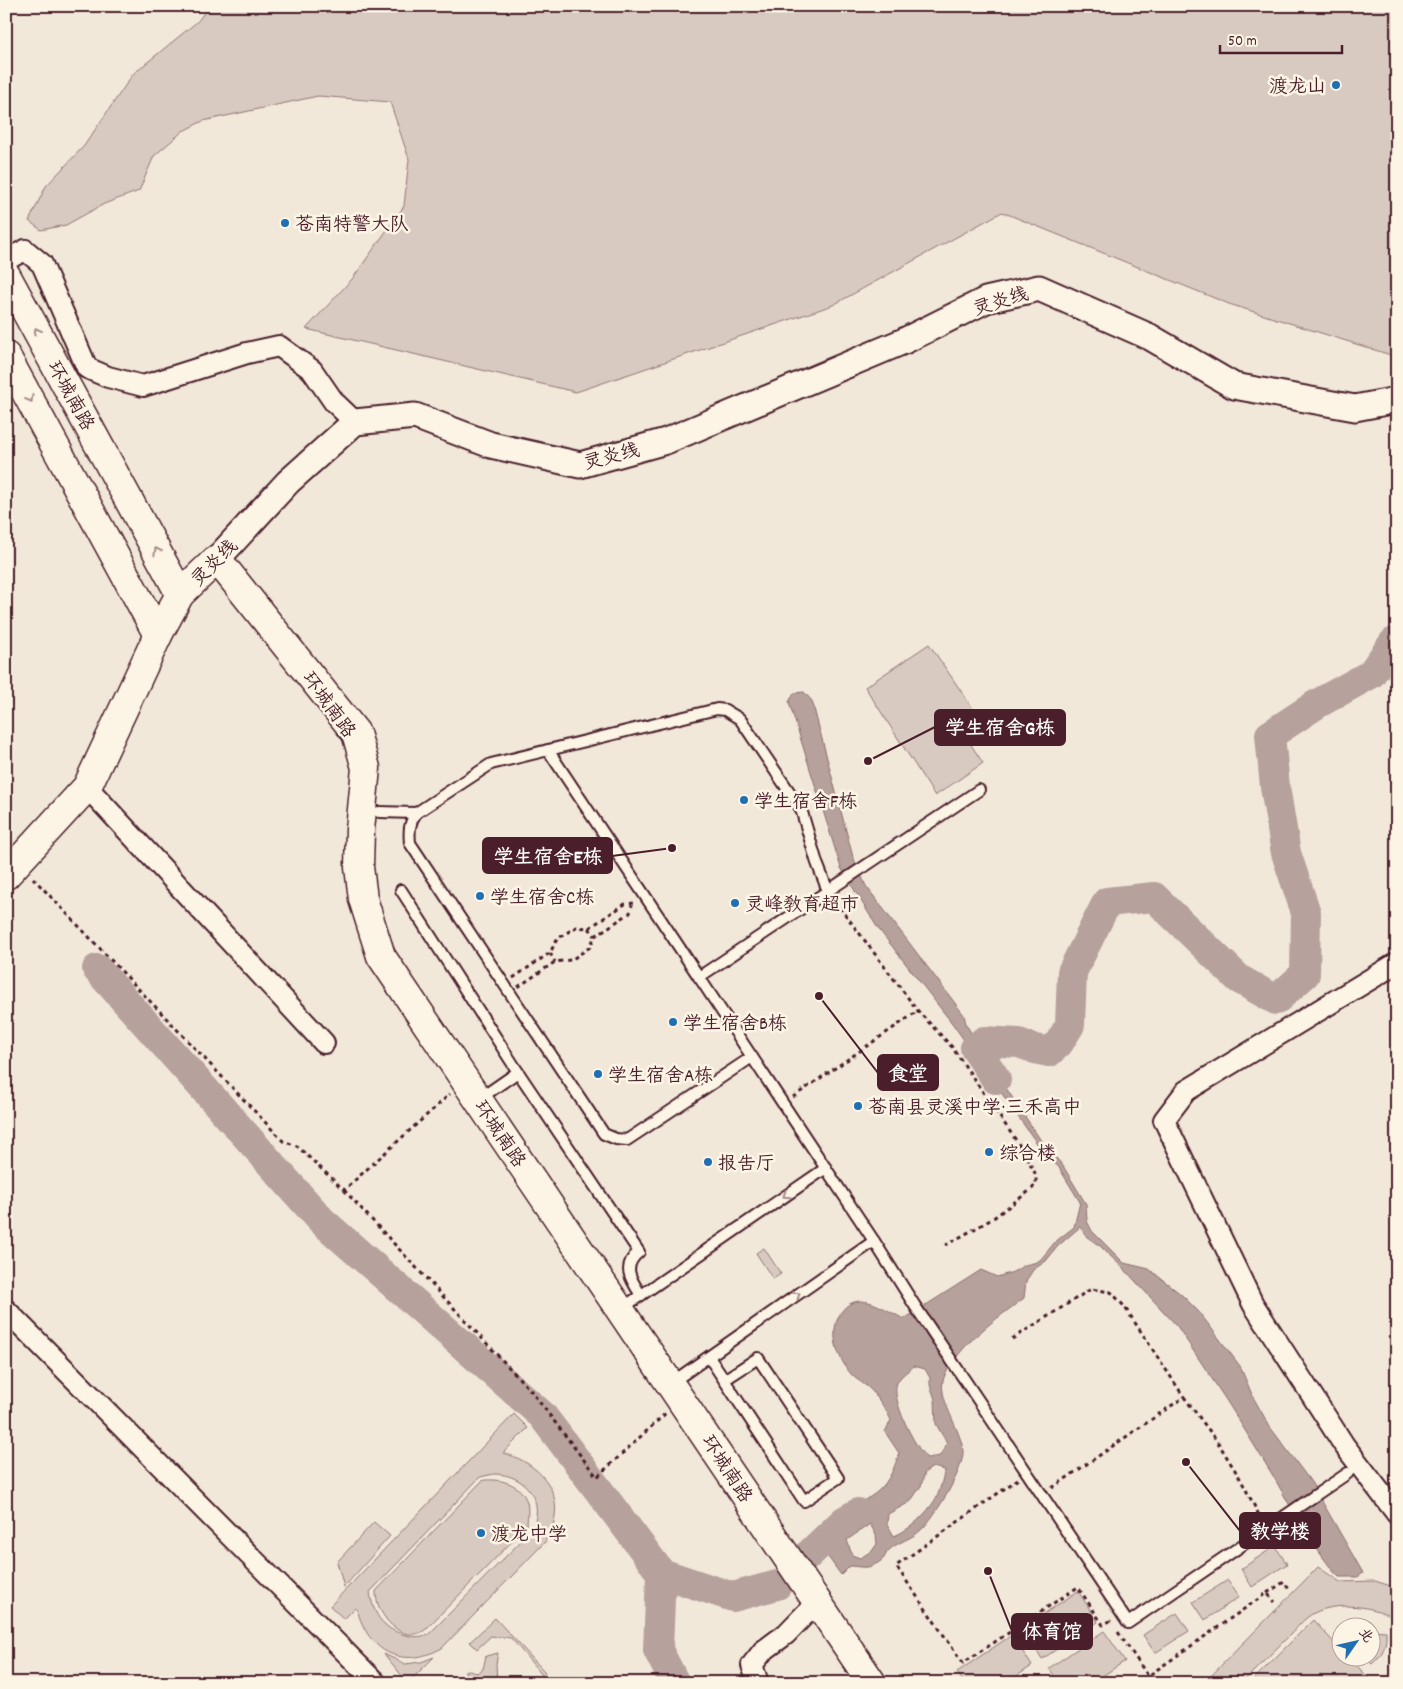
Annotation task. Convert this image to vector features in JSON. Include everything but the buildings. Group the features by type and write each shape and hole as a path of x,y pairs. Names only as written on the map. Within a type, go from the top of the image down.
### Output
{"main road":[{"name":"环城南路","path":"6,275 180,594"},
{"name":"环城南路","path":"6,356 158,635"},
{"name":"环城南路","path":"217,560 356,733 366,768 360,830 359,867 363,899 381,956 472,1089 631,1302 676,1391 872,1683"},
{"name":"灵炎线","path":"12,869 87,787 158,635 180,594 217,560"}],"street":[{"path":"6,260 24,250 42,264 87,368 108,377 142,386 247,353 278,346 312,370 334,402 356,422"},
{"name":"灵炎线","path":"217,560 288,482 356,422 414,416 491,445 580,465 666,441 904,341 986,300 1039,288 1150,337 1234,386 1354,408 1397,400"},
{"path":"87,787 324,1043"},
{"path":"1397,963 1186,1091 1164,1120 1253,1304 1344,1445 1397,1514"},
{"path":"6,1310 376,1683"},
{"path":"758,1683 752,1665 764,1651 786,1634 817,1602"}],"lane":[{"path":"752,1057 627,1140 616,1139 604,1134 410,843 412,820 416,813 491,764 717,709 725,710 740,719 801,809 817,864 828,891"},
{"path":"548,750 826,1168 959,1373 1128,1623 1348,1473"},
{"path":"699,977 980,790"},
{"path":"379,812 416,813"},
{"path":"401,890 518,1072 638,1252 632,1257 628,1269 632,1283 631,1302"},
{"path":"472,1089 518,1072"},
{"path":"631,1302 826,1168"},
{"path":"676,1391 709,1357 874,1241"},
{"path":"709,1357 724,1380 804,1501 838,1478 758,1358 724,1380"}],"path":[{"path":"12,869 283,1142 297,1146 344,1190 532,1391 597,1477 676,1391"},
{"path":"828,891 918,1011 952,1047 1024,1152 1036,1176 1036,1183 1032,1189 992,1219 946,1245"},
{"path":"504,984 550,953 557,939 576,927 589,928 625,904 632,904 645,896"},
{"path":"510,993 555,962 571,960 590,947 595,936 630,913 632,904"},
{"path":"589,928 595,936"},
{"path":"550,953 555,962"},
{"path":"783,1104 918,1011"},
{"path":"344,1190 472,1089"},
{"path":"1012,1339 1090,1289 1112,1292 1124,1306 1184,1397 1217,1441 1271,1526"},
{"path":"1042,1495 1184,1397"},
{"path":"1027,1473 896,1566 963,1664 1078,1588 1103,1625 1110,1621 1148,1676 1284,1582 1289,1589"},
{"path":"1267,1593 1275,1602"}],"shaded area":[{"path":"209,6 1397,6 1397,357 1229,304 1002,212 833,305 576,392 306,329 353,278 404,206 409,159 390,102 318,96 203,121 183,131 154,156 139,191 104,204 66,225 41,230 29,221 46,186 84,146 133,74 198,21"},
{"path":"929,644 980,719 962,731 983,763 935,796 865,687"},
{"path":"804,692 812,701 853,857 866,886 964,1015 966,1024 992,1063 998,1076 1040,1139 1063,1166 1086,1204 1087,1221 1092,1231 1124,1263 1149,1269 1182,1295 1199,1312 1240,1366 1253,1397 1270,1427 1311,1482 1363,1573 1358,1577 1339,1577 1333,1571 1306,1534 1228,1403 1177,1326 1125,1270 1100,1246 1087,1237 1080,1227 1058,1246 1046,1261 1033,1270 1026,1281 1024,1298 980,1332 960,1352 945,1375 943,1392 963,1451 959,1470 954,1481 927,1524 917,1533 892,1548 879,1562 868,1567 850,1566 841,1575 823,1550 834,1514 876,1493 889,1478 899,1453 885,1432 891,1420 887,1412 872,1391 851,1374 841,1359 836,1343 835,1326 842,1311 849,1304 856,1301 865,1301 873,1303 904,1319 981,1270 997,1277 1037,1262 1055,1242 1074,1227 1080,1202 1058,1166 1048,1159 952,1023 877,927 841,868 789,702 794,693","holes":["914,1366 925,1369 930,1378 930,1385 935,1399 936,1424 947,1443 940,1456 927,1458 922,1453 910,1434 900,1411 897,1400 897,1383","933,1467 945,1470 937,1497 917,1521 906,1530 894,1536 887,1524 888,1514 910,1502 921,1486 925,1472","870,1524 876,1535 877,1544 872,1551 860,1558 852,1555 847,1540"]},
{"path":"764,1248 781,1274 773,1279 756,1253"},
{"path":"514,1414 528,1428 503,1453 524,1461 541,1475 548,1484 555,1504 555,1516 552,1527 545,1542 442,1648 413,1657 400,1657 389,1653 378,1646 369,1636 362,1624 357,1609 355,1608 344,1619 330,1606","holes":["494,1474 505,1475 524,1484 535,1500 535,1520 531,1531 429,1634 412,1636 389,1628 376,1613 370,1592 480,1477"]},
{"path":"485,1480 505,1482 520,1491 528,1505 527,1526 425,1630 416,1634 399,1631 385,1618 377,1600 376,1591"},
{"path":"374,1522 390,1536 344,1587 337,1562"},
{"path":"1275,1546 1287,1564 1252,1587 1241,1569"},
{"path":"1318,1567 1340,1582 1375,1581 1397,1588 1397,1619 1367,1608 1345,1606 1324,1609 1304,1620 1242,1683 1204,1683"},
{"path":"1228,1580 1239,1597 1205,1620 1193,1602"},
{"path":"1078,1591 1098,1622 1042,1659 1023,1628"},
{"path":"1177,1613 1189,1631 1155,1653 1143,1635"},
{"path":"495,1618 545,1672 542,1675 511,1638 491,1636 477,1649 470,1642"},
{"path":"1313,1620 1330,1638 1330,1666 1357,1666 1374,1683 1250,1683"},
{"path":"1104,1631 1125,1661 1092,1683 1059,1683 1049,1668"},
{"path":"1380,1631 1386,1631 1384,1649 1380,1655"},
{"path":"1012,1635 1032,1666 1006,1683 964,1683 957,1672"},
{"path":"498,1653 496,1664 497,1683 466,1683 465,1670 477,1673 483,1669 486,1656"},
{"path":"384,1654 405,1664 421,1662 434,1657 408,1683"}],"waterway":[{"path":"996,1079 975,1048 984,1041 1019,1043 1049,1052 1059,1043 1070,1025 1072,972 1107,902 1154,897 1239,979 1276,1000 1305,974 1306,913 1286,853 1275,787 1270,735 1317,704 1371,674 1394,642 1397,643"},
{"path":"97,969 322,1221 542,1415 661,1573"},
{"path":"802,1561 844,1521 858,1513"},
{"path":"675,1683 658,1650 661,1573 733,1597 777,1585"}],"place":[{"name":"渡龙山","path":"1336,85"},
{"name":"苍南特警大队","path":"285,223"},
{"name":"学生宿舍G栋","path":"868,761"},
{"name":"学生宿舍F栋","path":"744,800"},
{"name":"学生宿舍E栋","path":"672,848"},
{"name":"学生宿舍C栋","path":"480,896"},
{"name":"灵峰教育超市","path":"735,903"},
{"name":"食堂","path":"819,996"},
{"name":"学生宿舍B栋","path":"673,1022"},
{"name":"学生宿舍A栋","path":"598,1074"},
{"name":"苍南县灵溪中学·三禾高中","path":"858,1106"},
{"name":"综合楼","path":"989,1152"},
{"name":"报告厅","path":"708,1162"},
{"name":"教学楼","path":"1186,1462"},
{"name":"渡龙中学","path":"481,1533"},
{"name":"体育馆","path":"988,1571"}]}
